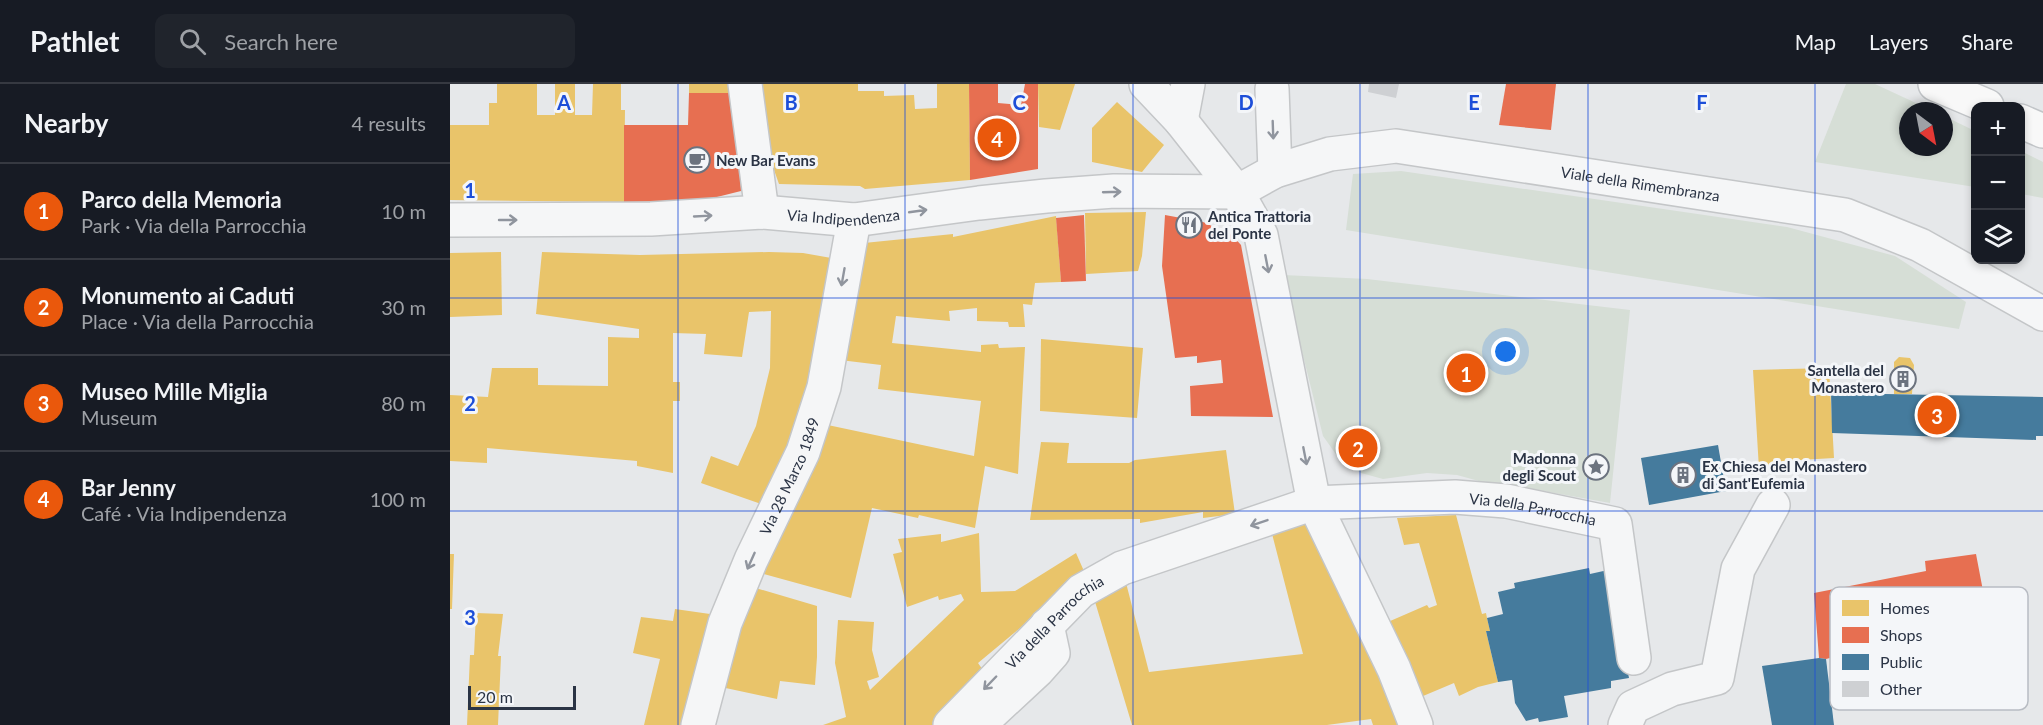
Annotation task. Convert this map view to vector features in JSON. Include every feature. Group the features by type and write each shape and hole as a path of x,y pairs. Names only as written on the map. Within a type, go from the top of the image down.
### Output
{"main road":[{"path":"1935,84 1978,102"},
{"path":"2025,123 2043,131"}],"street":[{"path":"745,84 762,212"},
{"path":"1146,84 1181,122 1237,192 1262,235 1314,503 1394,669 1416,725"},
{"path":"1181,122 1188,84"},
{"path":"1272,89 1275,171"},
{"name":"Viale della Rimembranza","path":"1237,192 1275,171 1330,154 1396,146 1845,215 1920,245 2038,310"},
{"name":"Via Indipendenza","path":"450,220 651,219 762,212 854,220 1057,195 1113,191 1237,192"},
{"name":"Via 28 Marzo 1849","path":"698,725 725,622 751,560 803,452 824,387 854,220"},
{"name":"Via della Parrocchia","path":"950,725 1081,591 1122,568 1314,503 1455,497 1506,501 1620,525 1634,658"},
{"path":"1625,725 1633,706 1672,689 1717,678 1738,569 1773,505"},
{"path":"983,725 983,721 1053,653 1047,625"}],"shaded area":[{"path":"1846,84 1875,84 1914,102 1899,102 1899,156 1953,156 1953,120 1971,129 1971,186 1815,162"},
{"path":"2025,153 2043,162 2043,198 2025,195"},
{"path":"1401,171 1787,227 1895,256 1966,302 1959,329 1346,230 1353,174"},
{"path":"1283,275 1367,279 1630,310 1610,503 1516,486 1497,486 1457,475 1427,473 1383,479 1361,473 1340,460 1323,436"}],"building: Homes":[{"path":"497,84 537,84 537,115 555,115 555,84 575,84 575,115 592,115 593,84 621,84 621,110 625,110 624,202 450,200 450,125 489,125 489,103 497,103"},
{"path":"689,84 729,84 729,93 689,93"},
{"path":"758,84 858,84 858,91 884,91 884,96 914,95 915,109 937,108 937,84 969,84 970,180 865,189 860,186 779,184 763,139"},
{"path":"1038,84 1075,84 1060,130 1039,127"},
{"path":"1117,102 1164,145 1142,172 1092,162 1092,128"},
{"path":"1146,212 1142,256 1138,271 1086,274 1085,213"},
{"path":"1056,216 1061,282 1035,283 1032,305 1023,304 1025,327 1009,327 1008,322 977,321 977,308 949,311 950,321 896,316 892,343 981,352 981,345 998,344 999,348 1025,347 1018,474 985,466 975,528 919,515 918,518 872,508 851,598 757,572 823,424 974,456 981,401 878,389 881,365 840,360 864,243 953,234 953,237"},
{"path":"501,252 502,315 450,317 450,253"},
{"path":"542,252 640,255 769,252 803,253 837,259 814,376 767,506 701,483 711,456 738,466 756,426 770,368 771,311 749,312 742,357 704,354 706,334 673,333 673,382 680,382 680,401 673,401 673,473 637,466 637,461 487,448 487,463 450,461 450,395 488,397 492,368 538,368 538,385 608,386 608,337 639,338 639,329 536,314"},
{"path":"1041,339 1143,348 1137,418 1040,411"},
{"name":"Santella del Monastero","path":"1899,357 1910,358 1914,365 1912,394 1894,394 1894,362"},
{"path":"1829,368 1834,458 1783,461 1783,467 1759,469 1753,370"},
{"path":"1041,442 1069,443 1067,463 1129,463 1135,460 1226,450 1235,514 1203,518 1203,512 1140,523 1140,519 1030,520"},
{"path":"1456,515 1482,614 1486,613 1490,631 1486,631 1498,682 1478,687 1459,696 1454,683 1416,699 1381,625 1427,605 1429,608 1437,605 1419,543 1404,545 1397,518"},
{"path":"1311,520 1404,725 1373,725 1371,719 1327,725 1132,725 1093,595 1125,579 1149,672 1303,654 1270,526"},
{"path":"979,533 981,592 1015,591 1076,553 1087,578 1043,609 978,663 985,673 940,725 823,725 846,717 835,663 838,620 874,622 872,650 879,677 867,681 870,690 964,600 961,594 939,600 938,596 907,607 893,554 902,552 898,539 941,534 941,542"},
{"path":"450,554 454,554 452,609 450,609"},
{"path":"749,586 817,606 815,685 780,681 777,699 721,687"},
{"path":"675,609 717,615 690,725 644,725 660,659 633,653 641,617 673,621"},
{"path":"476,613 503,614 498,656 501,656 498,725 467,725 470,655 474,655"}],"building: Shops":[{"path":"969,84 998,84 998,103 1021,105 1025,84 1038,84 1038,169 970,180"},
{"path":"1506,84 1556,84 1551,130 1499,125"},
{"path":"689,93 729,93 739,149 741,191 705,200 624,202 624,125 688,125"},
{"path":"1084,215 1086,281 1061,282 1056,218"},
{"path":"1165,215 1203,222 1232,235 1241,245 1273,417 1191,416 1190,386 1223,383 1221,360 1197,363 1197,356 1175,358 1162,266"},
{"path":"1976,554 1982,587 1845,587 1926,571 1925,561"},
{"path":"1830,590 1830,658 1826,659 1819,658 1814,593"}],"building: Public":[{"path":"1831,393 2043,397 2043,436 2036,436 2036,440 1832,433"},
{"name":"Ex Chiesa del Monastero di Sant'Eufemia","path":"1718,445 1726,491 1649,505 1641,458"},
{"path":"1589,568 1590,574 1608,570 1629,678 1611,681 1611,688 1564,696 1568,717 1539,722 1538,718 1526,721 1515,703 1512,680 1498,682 1486,631 1490,631 1487,618 1503,614 1498,592 1515,588 1514,583"},
{"path":"1826,659 1830,710 1832,710 1834,725 1772,725 1762,666"}],"building: Other":[{"path":"1369,84 1399,84 1396,98 1368,92"}],"place":[{"name":"Bar Jenny","path":"997,138"},
{"name":"New Bar Evans","path":"697,160"},
{"name":"Antica Trattoria del Ponte","path":"1189,225"},
{"name":"Parco della Memoria","path":"1466,373"},
{"name":"Santella del Monastero","path":"1903,379"},
{"name":"Museo Mille Miglia","path":"1937,415"},
{"name":"Monumento ai Caduti","path":"1358,448"},
{"name":"Madonna degli Scout","path":"1596,467"},
{"name":"Ex Chiesa del Monastero di Sant'Eufemia","path":"1683,475"}]}
